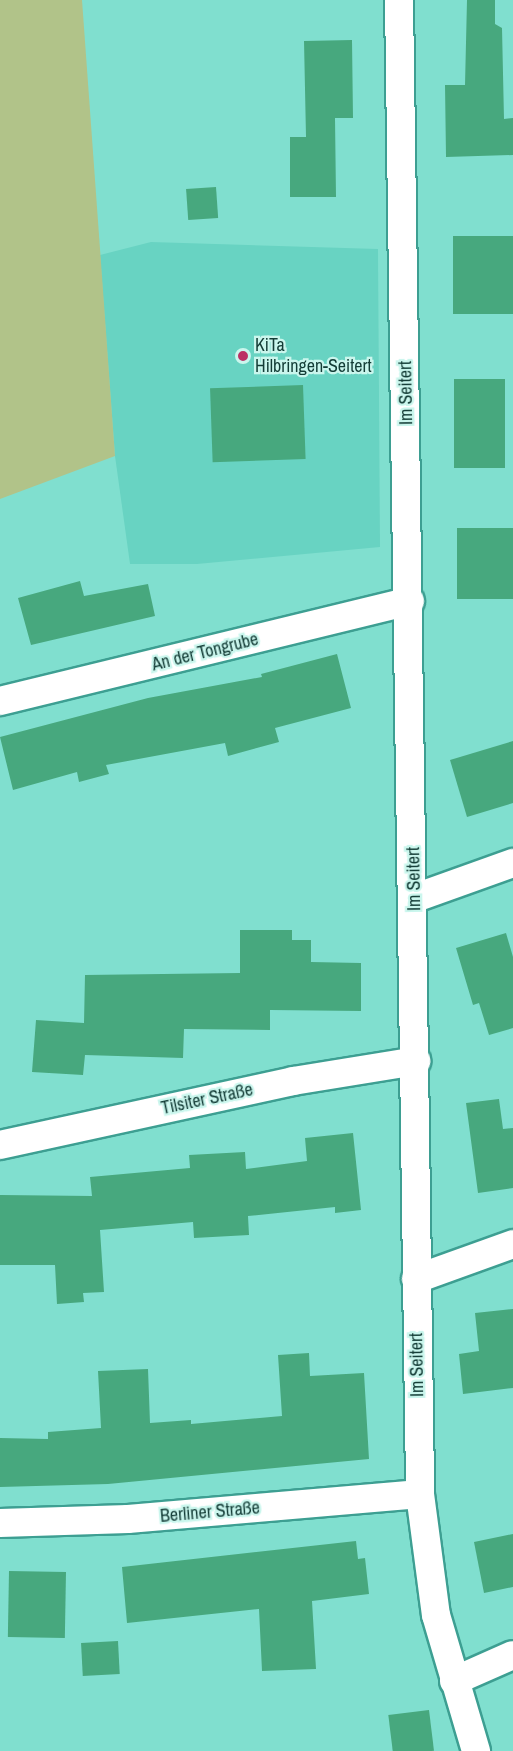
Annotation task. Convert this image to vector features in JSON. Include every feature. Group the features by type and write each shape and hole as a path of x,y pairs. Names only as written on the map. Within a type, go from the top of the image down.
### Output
{"street":[{"name":"Im Seitert","path":"399,0 415,898 416,1279 420,1494 436,1615 476,1751"},
{"name":"An der Tongrube","path":"0,702 410,601"},
{"path":"415,898 513,863"},
{"name":"Tilsiter Straße","path":"0,1145 293,1082 416,1061"},
{"path":"416,1279 513,1244"},
{"name":"Berliner Straße","path":"0,1523 128,1519 420,1494"},
{"path":"454,1680 513,1655"}],"shaded area":[{"path":"0,0 82,0 115,456 0,499"},
{"name":"KiTa Hilbringen-Seitert","path":"151,242 378,249 380,547 197,564 130,564 115,456 100,255"}],"building":[{"path":"467,0 495,0 495,24 502,28 504,119 513,118 513,155 446,157 445,85 465,85"},
{"path":"352,40 353,118 335,118 336,197 290,197 290,137 306,137 304,41"},
{"path":"216,187 218,218 188,220 186,189"},
{"path":"453,236 513,236 513,314 453,314"},
{"path":"454,379 505,379 505,468 454,468"},
{"path":"303,385 306,459 213,462 210,388"},
{"path":"457,528 513,528 513,599 457,599"},
{"path":"80,581 84,596 148,584 155,616 31,645 18,598"},
{"path":"337,654 351,708 275,728 279,742 228,756 225,743 106,765 109,774 79,782 77,772 13,790 0,737 148,698 262,677 261,674"},
{"path":"513,741 513,803 467,817 450,760"},
{"path":"240,930 292,930 292,940 311,940 311,962 361,963 361,1011 270,1010 270,1030 184,1029 183,1058 85,1055 83,1075 32,1072 36,1020 84,1023 85,975 240,973"},
{"path":"506,933 513,957 513,1028 489,1035 479,1003 473,1005 456,948"},
{"path":"499,1099 503,1129 513,1128 513,1188 478,1193 466,1103"},
{"path":"353,1133 361,1210 335,1213 335,1207 248,1216 249,1235 194,1238 193,1222 100,1230 104,1292 83,1293 84,1302 57,1304 55,1265 0,1265 0,1195 92,1196 90,1177 190,1168 189,1155 245,1152 246,1169 307,1161 305,1138"},
{"path":"513,1309 513,1388 463,1394 459,1354 479,1351 475,1313"},
{"path":"309,1353 310,1376 364,1373 369,1459 108,1484 0,1487 0,1438 48,1439 48,1432 101,1428 98,1371 148,1369 150,1423 191,1420 191,1424 282,1416 278,1355"},
{"path":"513,1534 513,1587 484,1593 474,1542"},
{"path":"356,1541 358,1559 365,1558 369,1594 312,1601 316,1669 262,1671 259,1609 127,1623 122,1567"},
{"path":"9,1571 66,1572 65,1638 8,1637"},
{"path":"118,1641 120,1674 83,1676 81,1643"},
{"path":"429,1710 434,1751 393,1751 388,1715"}],"place":[{"name":"KiTa Hilbringen-Seitert","path":"243,356"}]}
